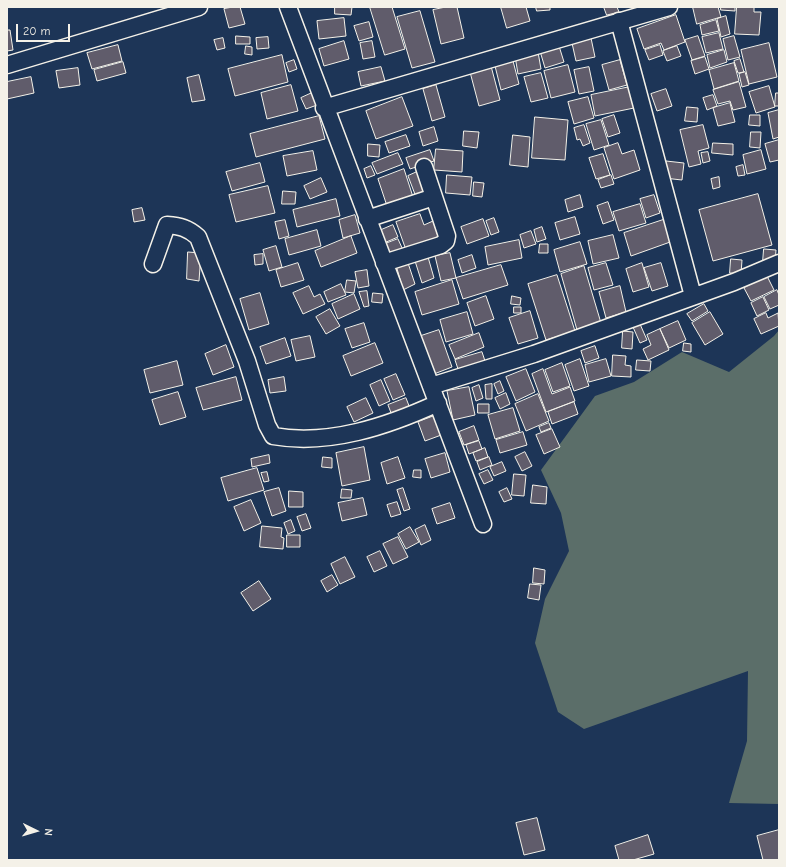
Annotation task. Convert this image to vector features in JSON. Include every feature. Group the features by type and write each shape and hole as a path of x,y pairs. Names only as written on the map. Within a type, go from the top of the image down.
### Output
{"street":[{"path":"7,65 199,7"},
{"path":"288,7 324,108 483,524"},
{"path":"324,108 669,7"},
{"path":"620,21 693,296"},
{"path":"384,263 441,245 446,241 447,236 424,167"},
{"path":"367,219 434,197"},
{"path":"154,264 167,225 182,227 192,231 198,237 242,346 267,425 273,436 285,438 310,438 366,430 406,418 438,404"},
{"path":"431,386 498,367 734,282 779,263"}],"green space":[{"path":"779,330 779,804 729,803 747,741 748,671 584,729 558,712 535,643 545,599 569,551 561,513 541,470 595,396 634,382 682,352 729,372 774,336"}],"building":[{"path":"240,7 245,24 229,28 224,9"},
{"path":"335,7 352,7 351,15 335,14"},
{"path":"370,7 392,7 405,49 385,55"},
{"path":"446,7 457,7 464,38 441,44 433,10"},
{"path":"501,7 526,7 530,21 507,28"},
{"path":"536,7 550,7 550,10 537,11"},
{"path":"604,7 617,7 619,12 607,15"},
{"path":"693,7 718,7 721,17 697,24"},
{"path":"721,7 735,7 735,11 721,10"},
{"path":"737,7 754,7 754,12 761,12 759,35 735,34"},
{"path":"420,11 435,62 412,68 397,17"},
{"path":"676,15 685,42 664,50 661,43 644,49 637,29"},
{"path":"726,16 730,34 721,37 717,19"},
{"path":"344,18 346,36 319,39 317,21"},
{"path":"716,20 719,31 702,35 700,25"},
{"path":"369,22 373,37 359,41 354,26"},
{"path":"7,30 10,30 13,50 7,51"},
{"path":"719,33 723,49 706,53 702,37"},
{"path":"236,36 250,37 250,44 236,44"},
{"path":"698,36 705,56 692,60 685,40"},
{"path":"734,36 740,57 728,60 723,39"},
{"path":"268,37 269,48 257,49 256,38"},
{"path":"223,38 225,48 217,50 214,40"},
{"path":"591,38 595,57 576,61 572,43"},
{"path":"344,41 349,59 324,66 319,49"},
{"path":"372,41 375,57 363,59 360,43"},
{"path":"769,43 777,77 749,84 741,50"},
{"path":"118,45 122,61 92,69 87,53"},
{"path":"660,45 663,55 649,60 645,50"},
{"path":"246,46 252,47 252,55 245,54"},
{"path":"559,46 564,62 545,68 540,51"},
{"path":"677,46 681,56 667,61 663,51"},
{"path":"724,50 727,62 710,68 707,55"},
{"path":"538,52 541,69 518,74 515,56"},
{"path":"282,55 288,82 235,96 228,69"},
{"path":"705,57 709,69 695,74 691,61"},
{"path":"740,59 744,72 738,73 734,61"},
{"path":"294,60 297,69 289,72 286,63"},
{"path":"620,60 627,85 609,90 602,65"},
{"path":"513,61 519,84 501,90 495,66"},
{"path":"123,62 126,73 97,81 94,70"},
{"path":"734,63 739,81 714,89 709,70"},
{"path":"568,65 575,92 551,98 544,71"},
{"path":"491,66 500,100 479,106 470,72"},
{"path":"381,67 385,81 361,86 358,72"},
{"path":"589,67 594,91 579,94 574,70"},
{"path":"78,68 80,85 59,88 56,71"},
{"path":"745,72 749,85 742,87 739,74"},
{"path":"541,73 548,98 531,102 524,77"},
{"path":"199,75 205,100 192,102 187,78"},
{"path":"31,77 34,93 7,99 7,82"},
{"path":"739,82 746,107 733,110 730,101 718,104 713,90"},
{"path":"291,85 298,111 267,119 261,93"},
{"path":"436,85 445,117 432,121 423,89"},
{"path":"769,86 775,107 756,113 749,92"},
{"path":"630,87 634,108 595,116 591,95"},
{"path":"666,89 672,106 657,111 651,94"},
{"path":"312,93 317,105 306,109 301,98"},
{"path":"776,93 779,93 779,106 775,106"},
{"path":"713,95 717,106 707,110 703,98"},
{"path":"402,97 413,126 376,139 366,111"},
{"path":"588,97 594,118 574,124 568,102"},
{"path":"730,103 735,122 718,126 713,108"},
{"path":"687,107 698,108 697,122 685,121"},
{"path":"779,110 779,137 773,139 768,113"},
{"path":"614,115 620,133 608,137 602,119"},
{"path":"750,115 760,115 760,126 749,125"},
{"path":"319,116 325,139 256,157 250,134"},
{"path":"535,117 568,120 565,160 532,158"},
{"path":"601,120 609,145 594,150 586,124"},
{"path":"584,125 590,143 583,146 580,139 577,140 574,128"},
{"path":"703,125 709,148 698,151 701,164 689,167 680,130"},
{"path":"434,127 438,141 423,146 419,132"},
{"path":"464,131 479,132 477,148 463,146"},
{"path":"751,132 761,132 760,148 750,147"},
{"path":"406,135 410,146 389,153 385,142"},
{"path":"513,135 530,137 528,167 510,165"},
{"path":"779,140 779,160 770,162 765,144"},
{"path":"618,143 622,154 634,150 640,170 614,179 604,148"},
{"path":"713,143 733,144 733,155 712,153"},
{"path":"368,144 380,145 379,157 368,156"},
{"path":"436,149 463,151 462,172 434,170"},
{"path":"430,150 434,161 410,169 406,158"},
{"path":"761,150 766,169 747,174 743,155"},
{"path":"313,151 317,170 287,176 283,156"},
{"path":"708,152 710,161 703,163 701,153"},
{"path":"398,153 403,164 377,174 372,163"},
{"path":"603,154 610,175 596,179 589,158"},
{"path":"666,161 684,163 682,180 664,178"},
{"path":"260,163 265,182 232,191 226,172"},
{"path":"743,165 745,175 738,176 736,167"},
{"path":"371,166 375,175 367,178 364,169"},
{"path":"404,169 414,200 388,209 378,179"},
{"path":"417,172 425,193 416,197 408,176"},
{"path":"447,175 472,177 470,195 446,193"},
{"path":"611,175 614,184 601,188 598,180"},
{"path":"719,177 720,187 713,189 711,179"},
{"path":"321,178 327,192 310,199 304,186"},
{"path":"474,182 484,183 482,197 473,196"},
{"path":"268,186 275,213 236,222 229,195"},
{"path":"283,191 296,192 295,204 282,204"},
{"path":"758,194 772,245 713,261 699,210"},
{"path":"580,195 583,207 568,212 565,200"},
{"path":"654,195 660,213 646,218 640,199"},
{"path":"336,199 340,216 297,227 293,210"},
{"path":"608,202 614,220 603,224 597,206"},
{"path":"640,204 646,223 619,231 613,212"},
{"path":"142,208 145,220 134,222 132,210"},
{"path":"420,214 424,225 433,221 439,239 406,250 396,222"},
{"path":"355,215 360,233 343,238 339,220"},
{"path":"575,217 580,234 560,240 555,223"},
{"path":"494,218 499,232 491,235 486,221"},
{"path":"483,219 489,236 467,244 461,227"},
{"path":"666,219 673,241 631,256 624,233"},
{"path":"285,220 289,236 279,239 275,222"},
{"path":"393,225 398,237 384,243 379,231"},
{"path":"542,227 546,239 537,242 534,230"},
{"path":"317,230 321,246 289,255 285,239"},
{"path":"531,231 536,244 524,248 520,235"},
{"path":"613,235 619,258 593,264 588,241"},
{"path":"351,236 357,253 321,267 315,251"},
{"path":"398,239 403,250 390,255 385,244"},
{"path":"519,240 522,258 488,265 485,247"},
{"path":"580,242 587,264 560,272 554,250"},
{"path":"540,244 548,244 548,253 539,253"},
{"path":"276,246 282,267 269,271 263,250"},
{"path":"764,249 776,250 775,263 763,262"},
{"path":"188,252 201,253 199,281 187,279"},
{"path":"450,253 456,278 441,281 435,256"},
{"path":"263,254 263,264 255,265 254,255"},
{"path":"472,255 476,268 462,273 458,260"},
{"path":"428,257 434,278 422,283 415,261"},
{"path":"731,259 742,260 741,274 730,273"},
{"path":"298,263 304,280 281,287 276,270"},
{"path":"408,263 415,284 403,290 396,265"},
{"path":"606,263 613,285 594,290 588,268"},
{"path":"642,263 649,287 633,292 626,269"},
{"path":"661,263 668,286 652,291 644,268"},
{"path":"501,265 508,285 463,299 456,278"},
{"path":"584,266 601,323 577,330 561,274"},
{"path":"367,270 369,286 358,288 355,272"},
{"path":"557,275 575,331 546,340 528,284"},
{"path":"767,276 774,290 751,301 744,288"},
{"path":"347,280 356,281 354,293 345,292"},
{"path":"452,280 459,304 422,315 415,292"},
{"path":"341,284 346,295 328,302 324,292"},
{"path":"309,286 314,297 320,294 325,304 303,314 293,293"},
{"path":"620,286 626,312 606,318 599,292"},
{"path":"777,290 779,295 779,305 770,309 764,297"},
{"path":"367,291 369,306 364,307 359,292"},
{"path":"260,293 269,324 249,330 240,299"},
{"path":"373,293 383,294 382,303 372,302"},
{"path":"354,294 360,309 338,319 332,304"},
{"path":"486,296 494,319 475,326 467,303"},
{"path":"512,296 521,298 520,305 511,304"},
{"path":"763,297 769,310 757,316 751,303"},
{"path":"704,304 708,311 692,321 687,314"},
{"path":"514,307 521,307 521,313 514,313"},
{"path":"330,309 340,326 326,334 316,317"},
{"path":"530,311 538,338 518,344 509,318"},
{"path":"467,312 473,334 446,342 440,320"},
{"path":"710,312 723,334 705,345 692,323"},
{"path":"766,313 768,318 778,313 779,326 761,334 754,319"},
{"path":"678,321 686,340 669,348 660,329"},
{"path":"364,323 370,342 352,348 345,329"},
{"path":"640,324 647,340 640,343 633,327"},
{"path":"660,329 669,350 648,360 643,349 651,345 647,335"},
{"path":"439,330 452,367 434,374 421,336"},
{"path":"623,331 633,332 632,349 622,348"},
{"path":"479,333 484,347 455,359 449,345"},
{"path":"310,336 315,357 296,361 291,340"},
{"path":"285,338 291,356 266,364 260,347"},
{"path":"375,343 383,363 351,376 343,356"},
{"path":"684,343 691,344 691,352 683,351"},
{"path":"226,345 234,367 213,375 205,354"},
{"path":"595,346 599,358 585,363 581,351"},
{"path":"482,352 485,361 458,369 455,360"},
{"path":"613,355 626,356 625,365 631,366 631,377 612,376"},
{"path":"580,359 589,386 574,391 565,365"},
{"path":"606,359 611,376 589,382 585,365"},
{"path":"637,360 651,361 650,371 636,370"},
{"path":"177,361 183,385 150,393 144,370"},
{"path":"562,363 570,386 553,392 545,370"},
{"path":"526,369 535,392 516,401 506,377"},
{"path":"543,369 552,394 570,387 575,401 546,412 532,374"},
{"path":"396,374 405,395 393,400 384,379"},
{"path":"236,377 242,400 203,410 196,388"},
{"path":"284,377 286,391 270,393 268,380"},
{"path":"381,380 390,401 379,406 370,385"},
{"path":"500,381 504,391 498,394 494,384"},
{"path":"492,384 492,399 486,399 485,385"},
{"path":"479,385 483,398 476,401 472,388"},
{"path":"469,387 475,415 453,420 447,391"},
{"path":"178,392 186,417 160,425 152,400"},
{"path":"506,393 510,404 500,409 495,398"},
{"path":"538,394 549,421 526,431 515,404"},
{"path":"366,398 373,413 354,422 347,407"},
{"path":"406,398 411,411 393,418 388,405"},
{"path":"574,402 578,414 552,424 548,412"},
{"path":"478,404 489,404 489,413 478,413"},
{"path":"513,408 520,431 495,439 488,415"},
{"path":"437,415 444,434 425,441 418,422"},
{"path":"549,423 551,428 541,432 539,427"},
{"path":"474,426 479,440 464,445 459,432"},
{"path":"552,429 560,447 544,454 536,435"},
{"path":"523,432 527,445 500,453 496,440"},
{"path":"479,441 482,449 469,454 466,445"},
{"path":"364,447 370,480 342,486 336,453"},
{"path":"485,448 488,457 476,461 473,453"},
{"path":"525,452 532,466 522,471 515,457"},
{"path":"445,453 450,472 431,478 425,459"},
{"path":"269,455 270,463 252,467 251,459"},
{"path":"323,457 332,458 332,468 322,467"},
{"path":"398,457 405,478 387,484 381,463"},
{"path":"489,457 492,465 480,470 477,462"},
{"path":"502,462 506,471 494,476 490,467"},
{"path":"257,468 264,490 228,501 221,478"},
{"path":"414,470 421,470 421,478 413,477"},
{"path":"488,470 493,480 484,484 479,474"},
{"path":"267,472 269,481 264,482 261,473"},
{"path":"514,474 526,475 524,496 512,495"},
{"path":"533,485 547,487 546,504 531,503"},
{"path":"279,488 286,511 272,516 264,492"},
{"path":"403,488 410,509 404,511 397,490"},
{"path":"507,488 512,499 504,502 499,492"},
{"path":"342,489 352,490 351,498 341,498"},
{"path":"289,491 303,492 303,507 289,507"},
{"path":"363,498 367,515 342,521 338,503"},
{"path":"251,500 261,523 244,531 234,507"},
{"path":"397,502 401,514 391,517 387,505"},
{"path":"450,503 455,518 437,524 432,509"},
{"path":"306,514 311,528 302,531 297,517"},
{"path":"291,520 295,531 288,534 284,523"},
{"path":"425,525 431,540 421,545 415,530"},
{"path":"262,526 282,528 281,537 284,538 283,549 260,547"},
{"path":"410,527 419,542 406,549 398,534"},
{"path":"287,535 300,535 300,547 287,547"},
{"path":"398,537 408,557 393,564 383,544"},
{"path":"380,551 387,566 374,572 367,557"},
{"path":"345,557 355,577 340,584 331,564"},
{"path":"534,568 545,570 544,584 533,583"},
{"path":"332,575 338,585 327,592 321,581"},
{"path":"259,581 271,599 253,611 241,593"},
{"path":"530,584 541,585 539,600 528,598"},
{"path":"537,818 545,850 524,855 516,823"},
{"path":"779,830 779,860 763,860 757,836"},
{"path":"648,835 654,854 633,860 619,860 615,846"}]}
